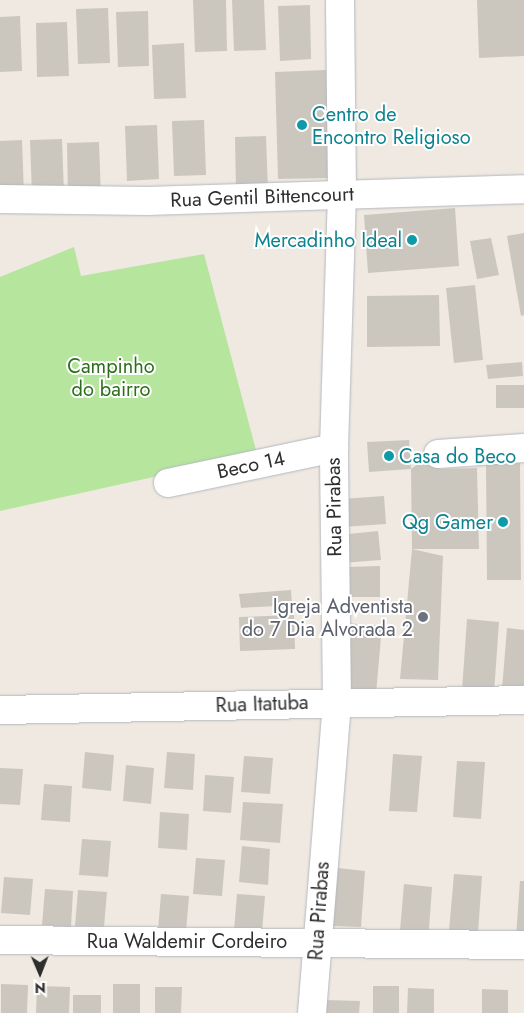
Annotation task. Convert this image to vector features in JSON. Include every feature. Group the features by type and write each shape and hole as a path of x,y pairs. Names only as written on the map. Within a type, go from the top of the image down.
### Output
{"street":[{"name":"Rua Pirabas","path":"312,1013 316,941 337,702 334,448 342,194 340,0"},
{"name":"Rua Gentil Bittencourt","path":"0,199 147,201 524,189"},
{"name":"Beco 14","path":"168,483 334,448"},
{"path":"438,454 524,448"},
{"name":"Rua Itatuba","path":"0,710 337,702 524,700"},
{"name":"Rua Waldemir Cordeiro","path":"0,940 316,941 524,945"}],"green space":[{"name":"Campinho do bairro","path":"74,247 81,276 204,254 257,454 0,511 0,277"}],"building":[{"path":"193,0 226,0 227,51 195,52"},
{"path":"232,0 264,0 266,50 234,51"},
{"path":"477,0 524,0 524,56 479,58"},
{"path":"310,5 311,59 280,61 278,6"},
{"path":"108,8 110,63 78,64 76,9"},
{"path":"148,11 149,66 118,67 116,12"},
{"path":"20,16 22,71 0,72 0,17"},
{"path":"67,22 69,76 37,77 36,23"},
{"path":"184,43 186,98 154,99 152,45"},
{"name":"Centro de Encontro Religioso","path":"326,70 330,178 278,179 275,72"},
{"path":"204,120 206,175 174,176 172,121"},
{"path":"157,125 159,179 127,181 125,126"},
{"path":"266,136 268,191 236,192 235,137"},
{"path":"62,139 64,194 32,195 30,140"},
{"path":"22,140 24,195 0,196 0,141"},
{"path":"99,142 101,197 68,198 67,143"},
{"name":"Mercadinho Ideal","path":"455,208 459,266 368,273 364,215"},
{"path":"524,233 524,315 521,316 507,236"},
{"path":"491,238 499,275 477,279 470,241"},
{"path":"475,285 483,360 454,363 446,288"},
{"path":"439,295 440,346 367,347 367,296"},
{"path":"522,362 523,376 488,379 486,365"},
{"path":"496,385 524,385 524,408 496,408"},
{"name":"Casa do Beco","path":"409,440 411,469 369,472 367,442"},
{"path":"433,452 440,469 477,468 479,549 412,549 411,469"},
{"name":"Qg Gamer","path":"520,463 521,580 487,580 486,464"},
{"path":"384,496 386,524 343,527 341,499"},
{"path":"378,531 381,560 342,563 339,535"},
{"name":"Igreja Adventista do 7 Dia Alvorada 2","path":"412,549 443,556 438,680 400,679"},
{"path":"380,566 380,597 344,597 344,567"},
{"path":"291,590 292,605 241,608 239,594"},
{"path":"294,615 295,649 240,651 239,617"},
{"path":"467,619 499,622 494,693 462,690"},
{"path":"346,623 382,626 376,694 340,691"},
{"path":"507,628 524,630 524,691 502,689"},
{"path":"85,752 114,755 111,791 82,788"},
{"path":"167,752 195,754 193,790 164,788"},
{"path":"393,754 422,756 417,812 389,811"},
{"path":"244,756 273,758 270,794 241,792"},
{"path":"457,761 485,762 481,819 453,817"},
{"path":"126,765 154,768 151,804 123,801"},
{"path":"0,768 23,769 20,805 0,804"},
{"path":"205,775 234,777 231,813 203,811"},
{"path":"44,784 72,786 70,822 41,820"},
{"path":"243,802 283,804 280,843 240,840"},
{"path":"160,812 189,814 187,850 158,848"},
{"path":"82,839 111,841 108,877 79,875"},
{"path":"242,846 270,849 268,885 239,882"},
{"path":"196,858 225,860 222,896 193,894"},
{"path":"338,868 365,871 361,927 333,926"},
{"path":"454,874 482,876 478,933 449,931"},
{"path":"4,877 33,879 30,915 1,913"},
{"path":"520,881 524,881 524,938 516,937"},
{"path":"404,884 432,887 428,943 399,942"},
{"path":"45,889 73,891 71,927 42,925"},
{"path":"78,890 107,892 104,927 75,926"},
{"path":"161,894 189,896 186,932 158,930"},
{"path":"237,894 265,896 262,932 234,930"},
{"path":"1,984 28,985 27,1013 1,1013"},
{"path":"113,984 140,984 140,1013 113,1013"},
{"path":"37,986 70,987 69,1013 36,1013"},
{"path":"373,986 399,986 399,1013 373,1013"},
{"path":"155,987 182,987 181,1013 155,1013"},
{"path":"408,988 434,989 434,1013 407,1013"},
{"path":"482,989 508,990 508,1013 482,1013"},
{"path":"73,995 101,995 101,1013 73,1013"},
{"path":"324,1000 360,1001 359,1013 324,1013"}],"place":[{"name":"Centro de Encontro Religioso","path":"302,125"},
{"name":"Mercadinho Ideal","path":"412,240"},
{"name":"Casa do Beco","path":"389,456"},
{"name":"Qg Gamer","path":"503,522"},
{"name":"Igreja Adventista do 7 Dia Alvorada 2","path":"423,617"}]}
